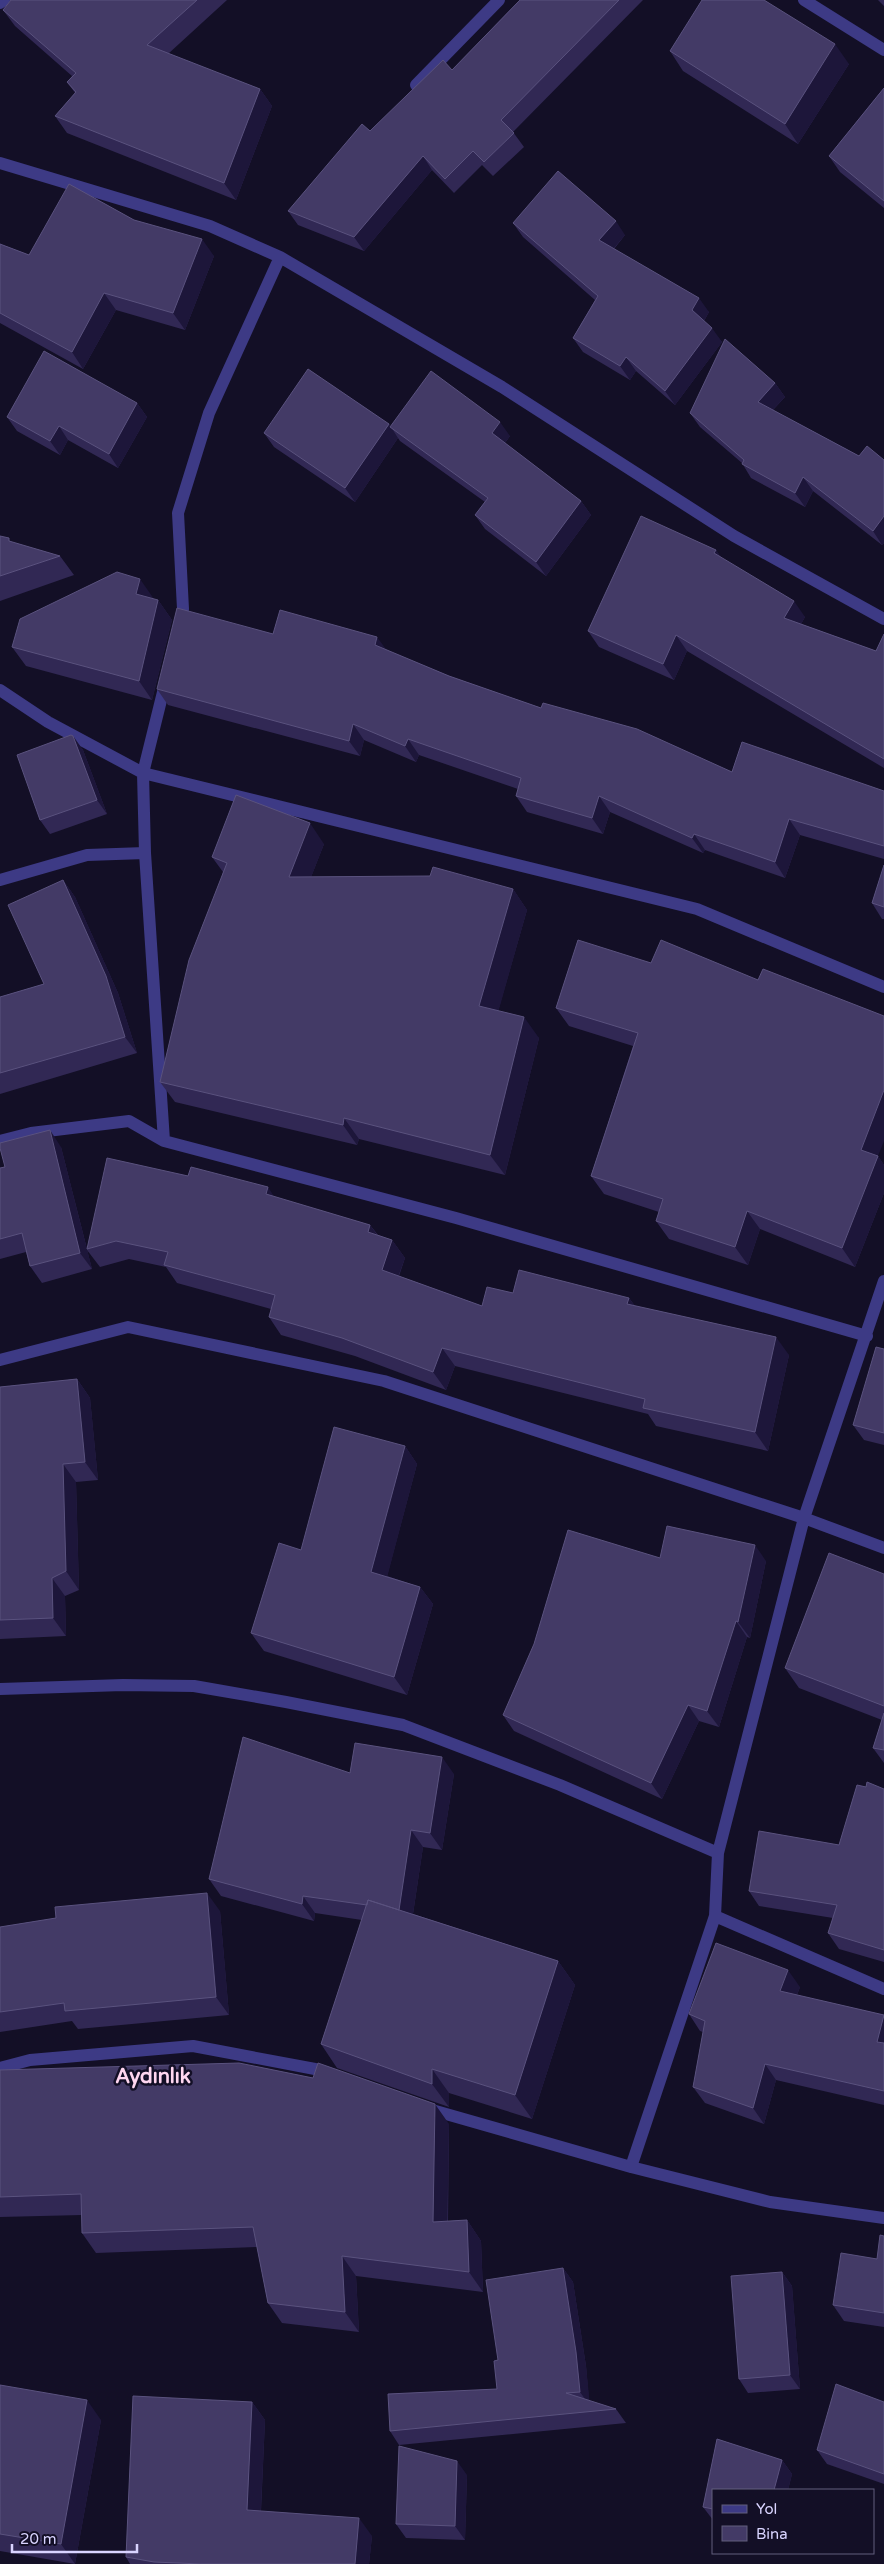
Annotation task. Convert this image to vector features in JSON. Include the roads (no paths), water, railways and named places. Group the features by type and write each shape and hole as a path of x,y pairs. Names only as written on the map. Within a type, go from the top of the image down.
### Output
{"street":[{"path":"0,3 4,0"},
{"path":"416,85 499,0"},
{"path":"804,0 884,50"},
{"path":"0,163 210,226 280,258 502,387 734,536 883,615"},
{"path":"176,638 184,609 178,514 209,413 280,258"},
{"path":"164,1141 145,853 143,773 169,667"},
{"path":"0,690 48,722 143,773 698,909 884,988"},
{"path":"0,880 87,855 145,853"},
{"path":"0,1141 31,1134 129,1121 164,1141 456,1218 867,1336"},
{"path":"631,2167 715,1916 718,1853 804,1518 884,1281"},
{"path":"0,1360 128,1327 384,1381 804,1518 884,1548"},
{"path":"0,1689 123,1685 194,1686 402,1725 560,1785 718,1853"},
{"path":"715,1916 884,1989"},
{"path":"0,2068 30,2060 194,2046 315,2069 342,2078"},
{"path":"416,2104 452,2117 631,2167 770,2202 884,2218"}],"district":[{"name":"Aydınlık","path":"153,2076"}]}
